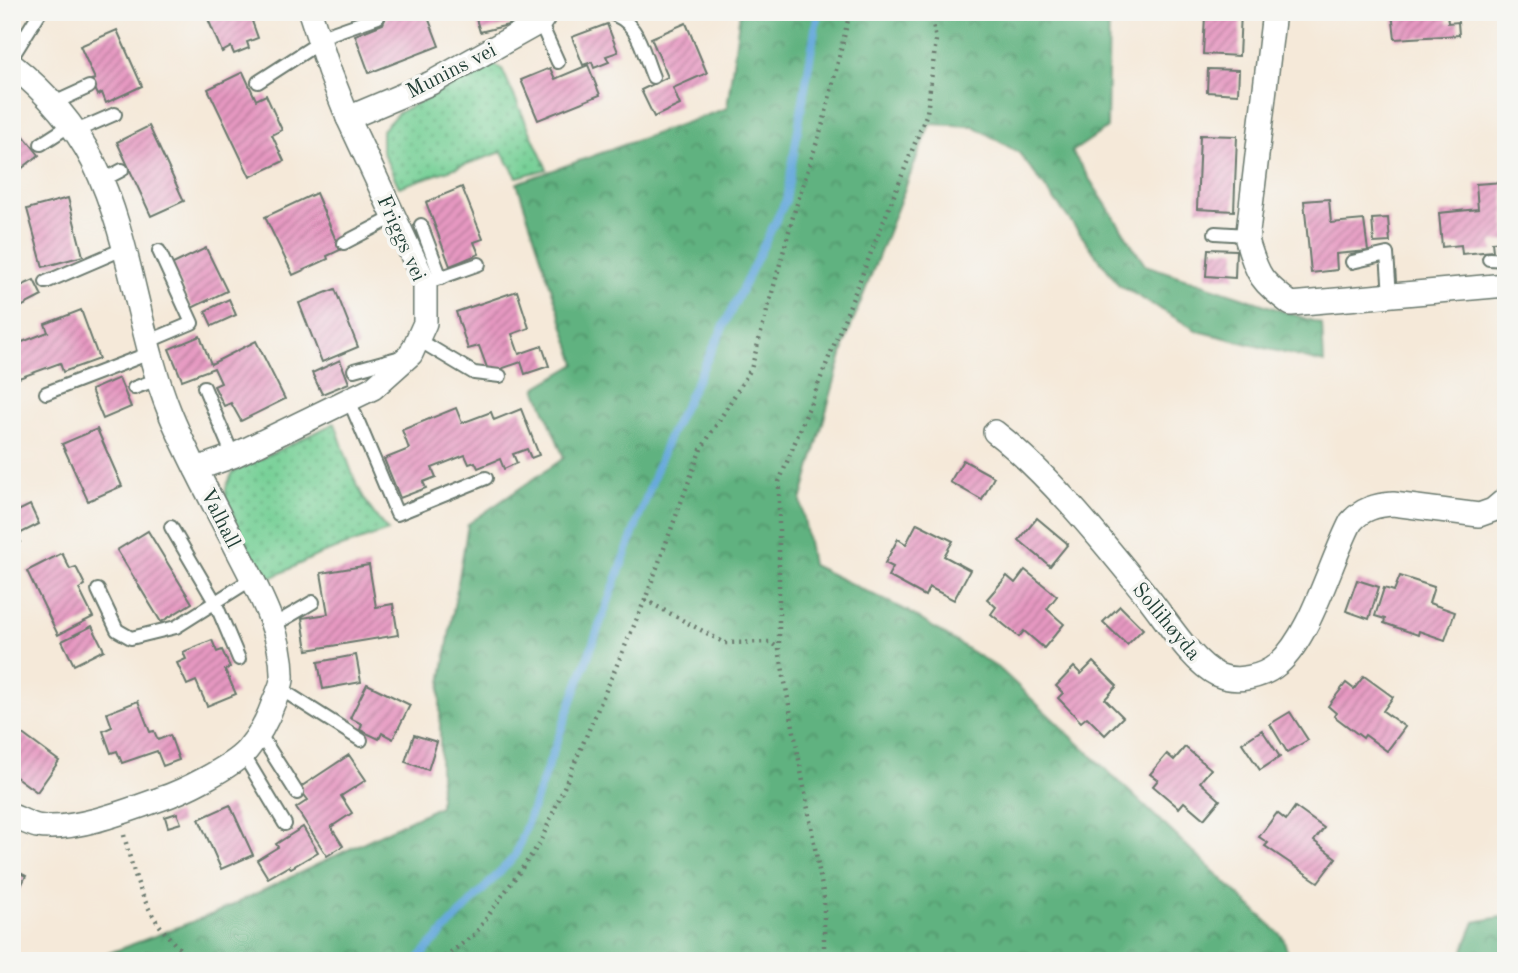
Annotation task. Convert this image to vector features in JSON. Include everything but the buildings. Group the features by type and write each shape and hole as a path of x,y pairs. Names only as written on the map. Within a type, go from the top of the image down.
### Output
{"street":[{"name":"Friggs vei","path":"310,12 348,118 394,217 433,281 425,323 414,346"},
{"path":"1274,12 1247,240 1265,284 1292,304 1506,285"},
{"name":"Munins vei","path":"348,118 431,83 543,17"},
{"name":"Valhall","path":"12,65 42,89 74,127 101,181 111,204 148,348 170,413 252,579 272,626 277,639 282,681 267,721 243,754 171,796 119,814 78,824 37,826 12,817"},
{"path":"196,470 233,456 373,388 414,346"},
{"name":"Sollihøyda","path":"995,432 1038,472 1085,523 1196,658 1220,676 1237,680 1268,671 1284,658 1304,628 1351,522 1363,511 1373,506 1393,504 1479,515 1493,510 1506,499"}],"lane":[{"path":"12,57 40,12"},
{"path":"607,12 632,25 653,76"},
{"path":"258,82 319,40 377,17"},
{"path":"543,17 558,62"},
{"path":"54,103 89,87"},
{"path":"41,144 74,127 115,114"},
{"path":"101,181 122,170"},
{"path":"344,243 394,217"},
{"path":"421,225 433,281 479,264"},
{"path":"1215,233 1248,235"},
{"path":"46,282 124,249"},
{"path":"46,393 148,348 192,324 159,251"},
{"path":"1352,262 1387,254 1390,295"},
{"path":"1489,259 1506,260"},
{"path":"354,370 414,346 474,373 500,376"},
{"path":"134,388 158,379"},
{"path":"204,387 233,456"},
{"path":"349,400 397,514 486,478"},
{"path":"171,527 215,602 239,659"},
{"path":"98,590 117,630 131,638 176,627 252,579"},
{"path":"272,626 313,602"},
{"path":"279,688 361,740"},
{"path":"258,733 298,793"},
{"path":"243,754 285,824"}],"path":[{"path":"439,961 475,934 540,843 645,600 700,451 751,369 794,213 824,120 850,12"},
{"path":"824,961 824,898 779,649 779,482 927,113 936,40 930,12"},
{"path":"645,600 725,643 770,642 779,649"},
{"path":"119,814 134,873 147,908 166,937 192,961"},
{"path":"303,961 420,958 424,961"}],"green space":[{"path":"740,12 1109,12 1107,128 1072,152 1145,265 1322,324 1324,363 1198,331 1119,285 1019,153 973,126 930,124 847,337 801,501 812,565 907,611 1001,670 1283,937 1290,961 88,961 213,914 440,806 440,689 468,524 564,458 536,388 576,364 517,183 727,108"},
{"path":"493,64 502,69 547,169 517,177 502,152 399,187 382,151 382,130 398,113"},
{"path":"335,423 361,493 388,531 318,555 265,581 225,503 226,487 233,472"},
{"path":"1506,916 1506,961 1462,961 1460,958 1475,922"}],"waterway":[{"path":"416,961 515,856 667,441 786,200 818,12"}]}
